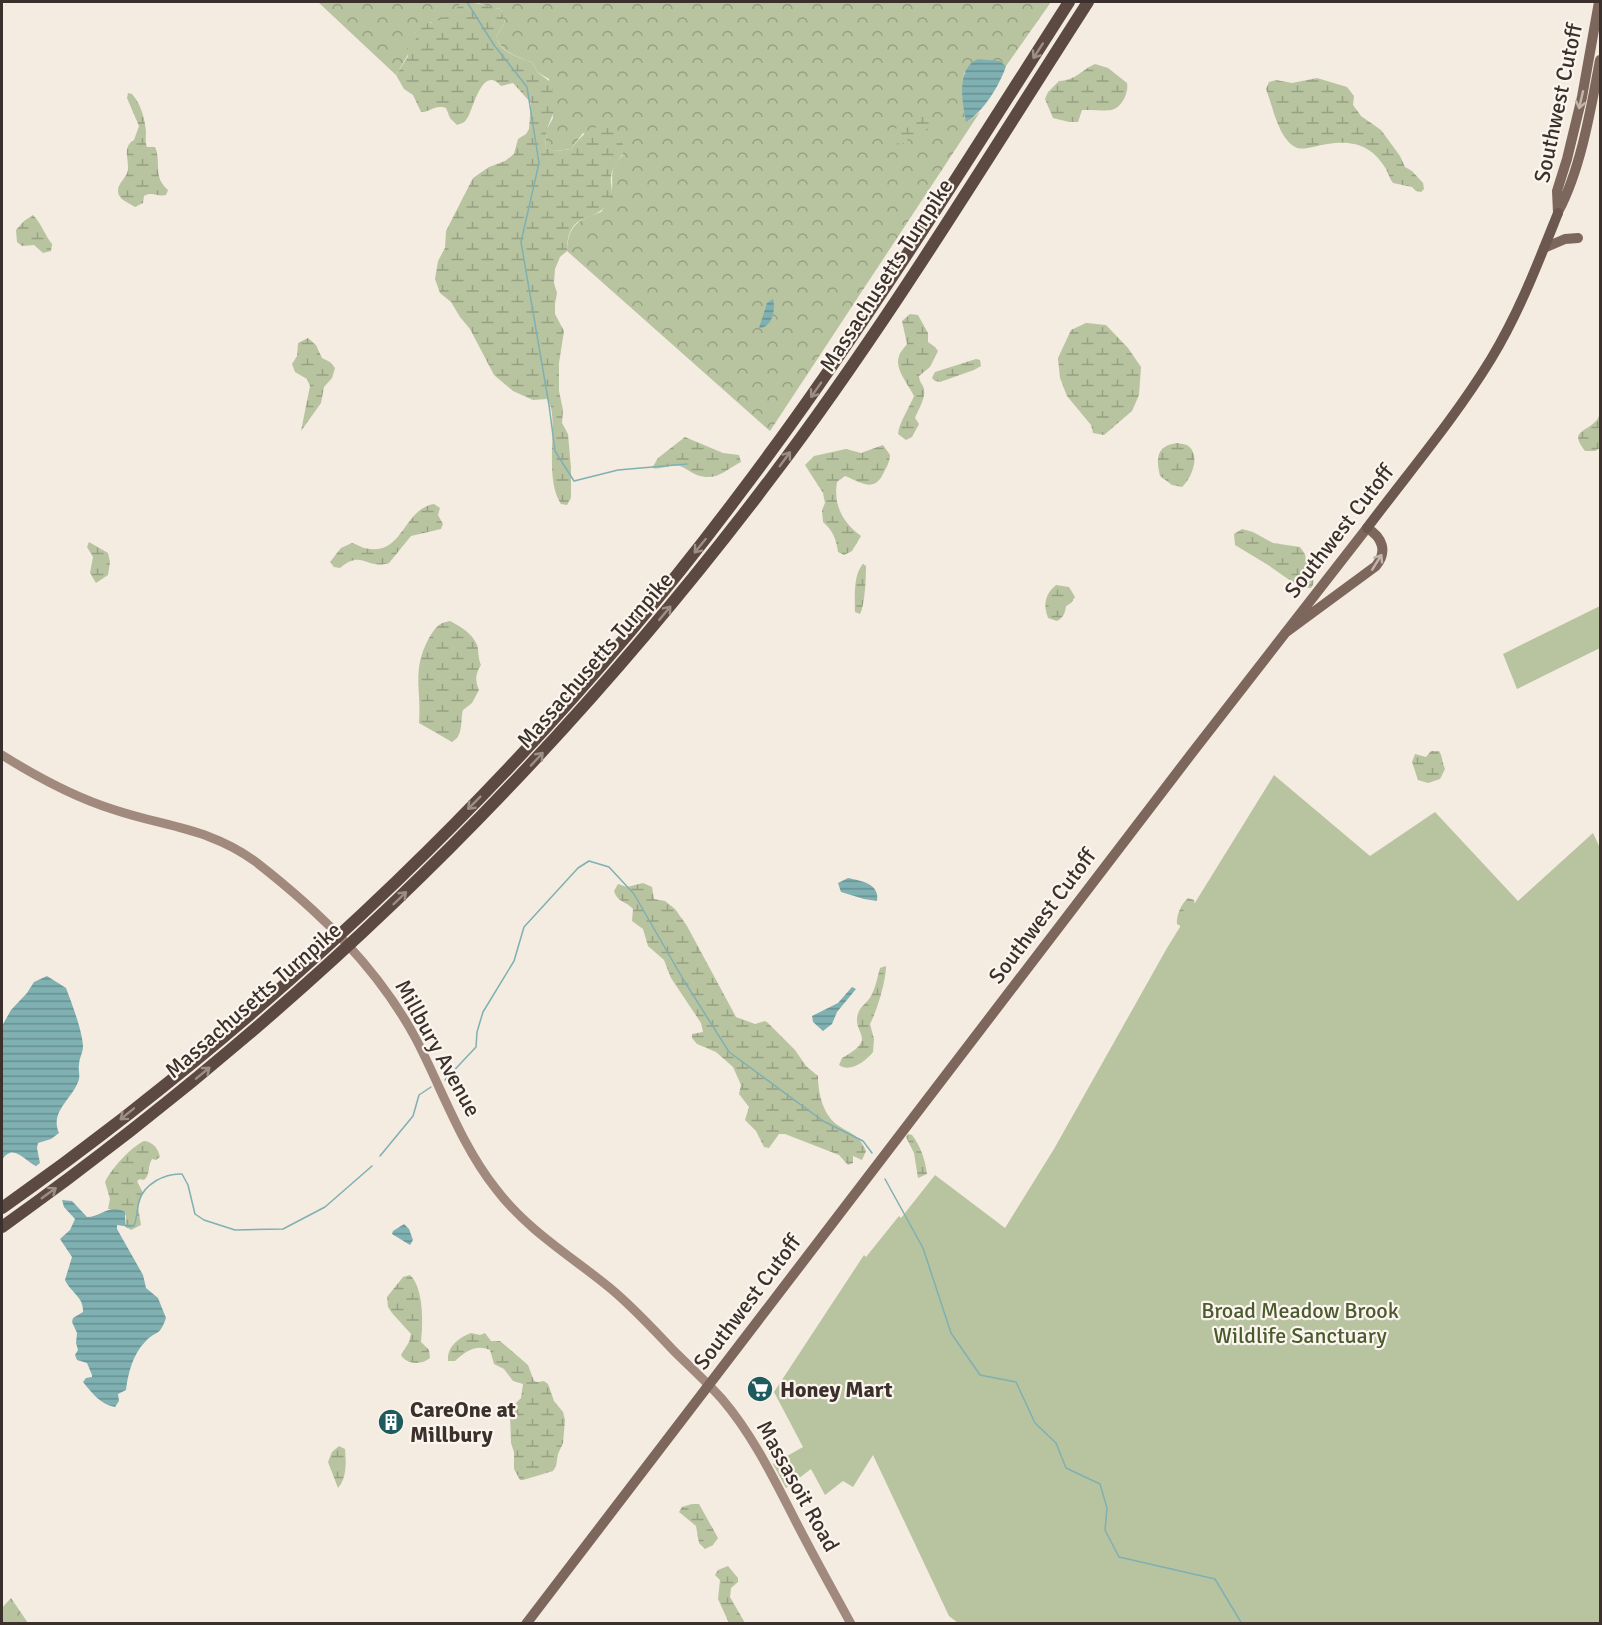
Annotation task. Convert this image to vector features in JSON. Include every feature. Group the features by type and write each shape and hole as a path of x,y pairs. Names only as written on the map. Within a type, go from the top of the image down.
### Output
{"highway":[{"name":"Massachusetts Turnpike","path":"2,1208 98,1137 188,1066 332,941 416,861 520,756 628,634 716,525 799,415 847,346 1069,2"},
{"name":"Massachusetts Turnpike","path":"2,1227 154,1113 218,1061 342,952 480,820 638,646 722,542 820,412 1088,2"},
{"name":"Southwest Cutoff","path":"1367,528 1454,414 1492,358 1527,290 1558,213"}],"main road":[{"name":"Southwest Cutoff","path":"1558,213 1567,195 1591,80 1599,2"},
{"name":"Southwest Cutoff","path":"1591,80 1600,60"},
{"path":"1544,248 1565,239 1578,238"},
{"name":"Southwest Cutoff","path":"526,1623 1367,528"},
{"path":"1285,633 1376,566 1382,556 1383,547 1378,536 1367,528"},
{"name":"Millbury Avenue","path":"2,755 85,799 112,809 214,837 255,862 315,913 358,955 396,1005 464,1137 480,1166 499,1193 536,1232 618,1294 673,1350"},
{"name":"Massasoit Road","path":"673,1350 732,1411 752,1440 851,1623"}],"green space":[{"path":"318,2 462,2 452,14 439,22 431,22 414,31 417,39 396,75"},
{"path":"462,2 501,9 505,22 496,37 498,42 511,54 533,63 537,72 552,83 554,111 547,129 545,148 556,151 571,149 580,138 596,127 602,127 615,133 624,147 623,154 612,172 610,199 598,213 577,223 572,228 567,251 560,257 555,269 554,283 557,293 555,314 564,331 559,363 559,391 563,410 562,423 568,434 571,468 571,498 567,505 561,504 553,478 552,418 551,407 547,399 533,400 513,391 494,375 470,329 451,302 440,293 435,279 438,261 445,248 446,231 473,178 514,154 518,139 529,129 531,103 513,83 501,86 494,81 488,81 479,92 469,116 463,123 457,125 450,118 446,108 439,107 421,112 413,95 404,89 396,75 408,56 408,46 416,39 414,31 416,26 442,19"},
{"path":"476,2 1051,2 1006,66 1000,61 964,73 963,103 968,121 980,112 770,431 567,251 572,229 580,221 601,212 606,204 612,190 614,168 623,155 583,133 571,149 555,151 545,148 547,129 553,118 549,79 537,72 533,63 511,54 502,47 496,37 505,22 501,9"},
{"path":"1095,64 1108,68 1127,83 1126,95 1121,103 1111,110 1082,110 1078,122 1053,118 1045,99 1048,92 1059,81 1075,77"},
{"path":"1317,78 1347,87 1354,96 1353,105 1361,116 1381,130 1405,167 1423,183 1424,189 1421,192 1412,187 1393,183 1377,157 1361,146 1334,143 1302,149 1289,142 1280,129 1266,89 1269,82 1276,80 1292,83"},
{"path":"128,93 132,94 140,107 145,122 147,147 155,147 160,180 168,190 166,195 144,196 143,203 135,207 122,199 118,192 128,170 128,146 134,140 139,126 127,98"},
{"path":"924,115 932,122 929,128 916,132 899,147 894,139 897,126 911,117"},
{"path":"33,215 52,244 51,251 43,253 34,245 22,246 17,242 16,230"},
{"path":"910,314 918,315 928,333 928,342 938,351 930,367 919,376 924,393 915,418 919,424 912,437 906,440 898,434 914,396 900,371 898,361 900,353 907,344 902,321"},
{"path":"1086,323 1106,325 1128,348 1141,367 1139,395 1132,411 1104,435 1093,433 1091,425 1067,396 1060,378 1058,358 1071,330"},
{"path":"308,338 316,345 322,358 335,368 332,378 324,387 321,403 301,431 310,386 307,379 295,372 292,364 297,356 298,343"},
{"path":"976,359 980,360 981,366 974,370 940,382 932,378 935,372"},
{"path":"1600,412 1600,448 1595,451 1585,451 1578,439 1579,435 1596,421"},
{"path":"685,437 723,453 739,455 741,462 710,477 697,475 680,466 652,468 658,458"},
{"path":"1177,443 1187,445 1194,455 1194,467 1182,487 1172,485 1160,476 1158,464 1161,450"},
{"path":"883,445 890,455 879,480 871,485 845,476 837,482 838,506 841,513 849,525 861,536 852,551 844,555 838,552 834,535 823,522 822,510 825,503 823,493 805,465 814,456 846,449 861,453"},
{"path":"434,504 440,508 438,515 443,524 441,529 411,536 389,563 374,564 354,560 340,568 334,567 330,562 341,548 352,543 370,549 390,544 416,513"},
{"path":"1242,529 1273,543 1300,547 1305,554 1306,562 1311,565 1315,564 1311,588 1301,588 1235,545 1234,534"},
{"path":"89,542 108,553 110,562 108,575 96,583 90,573 93,557 87,547"},
{"path":"863,564 866,566 865,584 860,614 855,612 855,586"},
{"path":"1056,585 1069,587 1075,597 1066,606 1064,615 1057,621 1048,618 1045,604 1049,592"},
{"path":"1600,606 1600,648 1517,689 1503,654"},
{"path":"450,621 466,631 475,641 481,665 476,678 479,690 472,703 463,710 460,732 452,742 419,723 418,680 420,661 429,638 442,623"},
{"path":"1431,751 1439,751 1445,769 1440,779 1428,783 1418,780 1412,762 1415,754 1426,757"},
{"name":"Broad Meadow Brook Wildlife Sanctuary","path":"1274,775 1370,856 1435,812 1518,901 1593,833 1600,848 1600,1623 958,1623 949,1616 873,1455 853,1487 843,1481 825,1495 811,1469 786,1488 773,1464 803,1447 774,1392 864,1255 866,1257 899,1216 901,1218 935,1175 1005,1228 1054,1149 1167,948"},
{"path":"643,883 652,887 654,899 665,901 675,909 687,926 736,1017 755,1024 765,1021 768,1023 795,1050 806,1066 818,1076 820,1097 825,1110 834,1122 861,1141 866,1151 862,1160 853,1156 853,1163 848,1165 839,1155 785,1134 779,1134 769,1148 764,1147 756,1131 745,1120 749,1107 739,1094 741,1085 733,1067 716,1052 697,1044 692,1038 692,1034 703,1032 701,1023 671,978 664,960 648,946 643,929 632,921 633,909 617,897 614,891 618,884 627,887"},
{"path":"1188,898 1194,900 1195,905 1182,927 1177,924 1177,917"},
{"path":"886,966 881,996 870,1024 874,1039 873,1052 858,1065 843,1067 839,1065 842,1058 854,1051 862,1040 857,1019 859,1011 873,993 880,968"},
{"path":"908,1134 912,1135 918,1144 925,1163 927,1174 918,1178 914,1153 906,1137"},
{"path":"144,1141 155,1146 160,1157 156,1160 152,1159 146,1178 137,1181 143,1193 138,1207 141,1225 131,1230 125,1226 126,1216 121,1210 108,1209 110,1199 105,1182 122,1159"},
{"path":"410,1275 415,1281 420,1297 421,1342 429,1350 430,1358 419,1363 407,1361 401,1355 411,1334 388,1307 387,1297 403,1277"},
{"path":"471,1333 480,1335 485,1333 491,1341 500,1341 528,1365 534,1381 544,1381 548,1384 554,1401 563,1412 565,1420 563,1443 553,1471 520,1480 514,1469 510,1414 512,1407 521,1398 523,1384 513,1381 504,1369 494,1364 490,1350 485,1348 471,1350 455,1361 448,1361 449,1351 454,1344"},
{"path":"339,1446 345,1449 346,1464 343,1480 338,1488 328,1462 332,1452"},
{"path":"699,1504 718,1538 713,1545 705,1549 699,1543 696,1526 679,1512 682,1507"},
{"path":"728,1566 738,1578 738,1582 731,1588 730,1597 745,1623 729,1623 718,1599 720,1580 715,1575 718,1570"},
{"path":"11,1598 28,1623 2,1623 2,1608"}],"water":[{"path":"978,59 1000,61 1006,66 990,97 979,112 966,122 962,96 963,78 971,63"},
{"path":"773,299 772,318 767,325 759,328 767,303"},
{"path":"848,878 873,887 877,901 841,892 838,883"},
{"path":"47,976 66,988 79,1025 83,1046 79,1062 79,1079 57,1118 59,1133 51,1139 38,1143 40,1163 36,1166 15,1153 6,1155 2,1160 2,1026 11,1010 34,982"},
{"path":"852,987 856,989 837,1012 832,1024 823,1031 813,1022 812,1016 838,1003"},
{"path":"62,1200 72,1201 87,1217 115,1209 125,1212 125,1226 117,1225 117,1229 143,1275 146,1288 158,1298 166,1318 159,1331 149,1338 137,1352 126,1390 118,1394 119,1401 115,1407 101,1401 83,1382 92,1375 87,1363 77,1360 75,1355 78,1350 77,1333 72,1322 73,1318 83,1312 83,1307 65,1280 72,1257 60,1239 70,1230 75,1219 64,1207"},
{"path":"404,1224 409,1229 413,1240 410,1245 392,1234"}],"waterway":[{"path":"467,2 494,45 527,87 539,163 521,242 555,451 574,481 618,470 687,464"},
{"path":"445,1080 476,1047 477,1032 483,1012 514,961 524,927 578,868 589,861 609,867 634,894 683,979 729,1052 823,1121 863,1141 872,1153"},
{"path":"380,1156 413,1116 419,1095 431,1087"},
{"path":"124,1225 134,1226 139,1201 145,1189 169,1175 182,1174 188,1185 195,1214 204,1220 235,1230 283,1229 325,1207 372,1166"},
{"path":"885,1179 923,1248 951,1333 980,1375 1016,1382 1035,1423 1056,1443 1066,1468 1100,1484 1107,1508 1105,1530 1119,1557 1215,1579 1242,1624"}],"place":[{"name":"Honey Mart","path":"760,1389"},
{"name":"CareOne at Millbury","path":"391,1422"}]}
